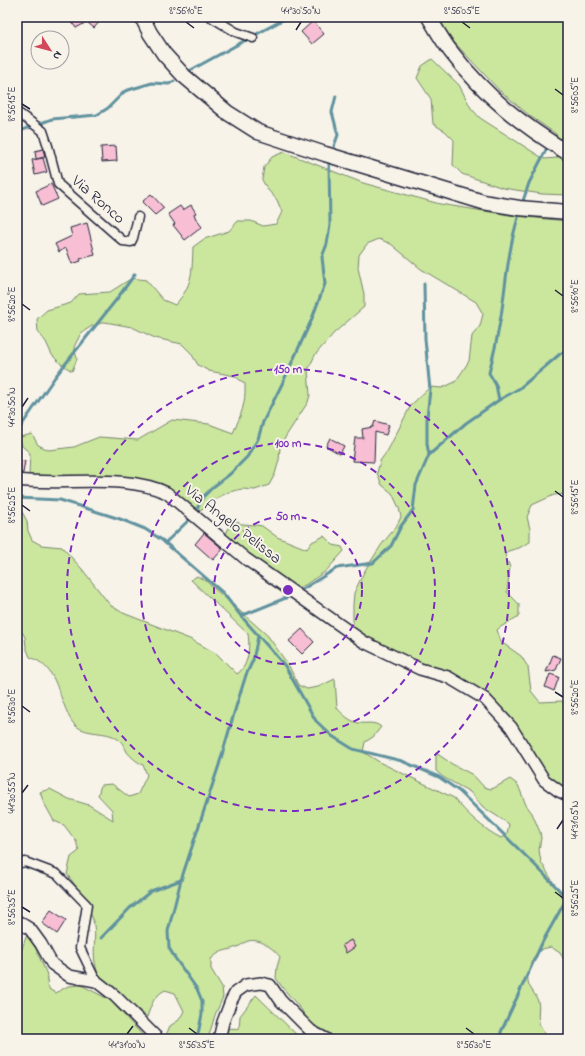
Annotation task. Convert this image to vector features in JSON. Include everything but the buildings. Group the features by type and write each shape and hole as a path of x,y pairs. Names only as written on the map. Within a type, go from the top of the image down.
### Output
{"highway":[{"path":"142,17 150,34 164,54 184,76 228,113 258,132 483,202 519,208 568,212"},
{"path":"429,17 451,53 479,85 517,120 568,153"}],"street":[{"path":"211,17 236,32 253,38"},
{"name":"Via Ronco","path":"17,112 43,131 58,184 123,241 131,242 138,217"},
{"name":"Via Angelo Pelissa","path":"17,480 34,482 87,481 128,484 156,488 166,493 246,559 364,642 420,669 448,677 484,699 511,727 544,780 558,791 568,795"},
{"path":"17,864 25,862 57,874 87,905 80,948 96,981 115,996 158,1039"},
{"path":"17,921 30,929 41,944 52,964 69,976 96,981"},
{"path":"218,1039 231,1001 236,992 246,985 260,982 270,985 281,1001 311,1031 326,1039"}],"green space":[{"path":"437,17 568,17 568,195 542,194 503,188 462,174 453,165 454,140 445,131 433,124 431,99 417,78 422,66 432,59 459,85 471,108 480,118 544,159 557,158 560,146 556,134 530,116 499,90 454,42"},
{"path":"284,152 363,183 440,204 515,216 568,221 568,494 554,495 532,505 527,517 530,529 530,542 519,548 508,551 505,555 510,567 507,592 519,604 519,616 497,630 501,642 521,656 528,667 531,691 540,702 562,701 568,709 568,790 552,782 507,714 491,700 445,672 367,638 353,629 354,593 364,572 382,544 396,527 401,517 399,508 392,493 382,485 377,473 380,461 388,450 411,405 430,387 442,388 455,382 469,361 472,336 480,326 483,314 476,302 421,269 391,244 379,239 367,244 359,255 358,268 364,294 364,307 334,333 315,355 308,370 310,395 308,402 280,447 279,460 275,474 269,485 255,490 242,489 229,492 217,498 199,511 169,487 151,480 29,476 30,453 22,446 20,437 32,434 38,445 49,450 74,447 99,437 138,440 172,420 209,424 233,433 245,398 245,384 235,376 209,371 198,365 191,353 182,344 155,338 132,327 105,322 92,326 81,333 74,347 77,359 72,371 61,364 52,355 46,342 38,332 37,319 47,310 71,303 79,294 110,292 132,278 146,280 163,300 175,305 185,291 190,278 192,271 193,247 204,239 229,231 238,221 251,221 263,226 276,224 282,212 277,200 262,180 264,167 272,157"},
{"path":"17,510 22,512 27,521 28,531 32,540 41,545 62,547 82,569 110,605 123,613 192,640 217,654 237,674 241,671 248,656 248,634 191,580 197,576 206,581 268,636 289,666 298,685 307,689 318,687 335,679 337,708 353,721 373,723 381,727 373,737 365,742 363,752 381,763 454,798 475,820 501,838 507,834 509,824 483,807 470,792 443,777 436,771 436,753 452,764 473,775 484,787 491,789 510,779 518,785 526,805 532,813 540,832 541,838 539,850 541,862 564,900 568,901 568,966 560,953 551,947 542,949 532,960 528,975 529,985 538,1001 538,1019 545,1039 338,1039 312,1026 276,978 280,957 266,944 253,940 221,952 211,959 211,969 222,987 223,997 215,1015 208,1039 169,1039 166,1035 170,1026 179,1020 184,1011 175,993 165,990 158,995 152,1004 147,1017 100,978 94,955 95,935 93,920 85,902 67,874 71,857 79,851 76,841 64,825 54,821 40,792 50,789 69,799 89,805 113,820 112,810 98,795 101,785 112,784 129,797 138,794 147,775 143,765 127,752 123,744 118,739 108,734 86,731 74,724 69,717 56,684 49,671 38,661 30,657 26,647 25,637 20,629 17,628"},
{"path":"235,521 241,524 262,526 277,537 307,549 312,542 324,536 333,545 342,547 344,551 326,571 305,585 295,589 258,562 226,535 230,523"},
{"path":"27,935 35,947 48,977 47,984 50,990 56,993 68,986 81,985 110,1000 146,1039 17,1039 16,1000 18,973"},
{"path":"256,995 301,1039 224,1039 225,1032 230,1028 239,1029 240,1016"}],"waterway":[{"path":"191,70 288,17"},
{"path":"17,132 52,119 97,115 108,108 125,91 152,83 169,84 174,81"},
{"path":"334,146 338,135 332,112 336,96"},
{"path":"523,201 529,183 547,148"},
{"path":"195,513 203,497 247,457 258,439 263,422 311,321 325,284 322,257 327,244 330,225 329,163"},
{"path":"499,400 496,385 489,373 500,323 510,254 518,218"},
{"path":"17,432 55,377 135,274"},
{"path":"424,284 425,339 430,390 427,417 427,444 429,455"},
{"path":"298,592 337,568 373,563 391,546 401,526 413,510 416,485 429,455 466,423 499,400 520,388 568,349"},
{"path":"17,498 60,500 120,519 145,529 162,540 223,593 285,666 316,721 332,736 353,749 402,761 439,777 459,791 568,899"},
{"path":"165,543 192,517"},
{"path":"241,616 293,595"},
{"path":"197,1039 202,1014 202,1001 197,989 169,948 168,931 181,880 219,765 246,675 253,660 258,636"},
{"path":"101,938 130,908 151,891 181,880"},
{"path":"500,1039 501,1032 543,941 567,898"}]}
